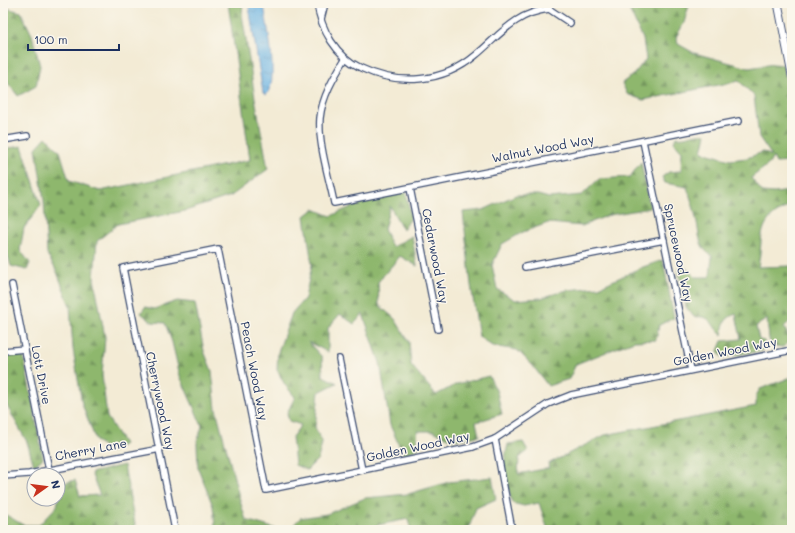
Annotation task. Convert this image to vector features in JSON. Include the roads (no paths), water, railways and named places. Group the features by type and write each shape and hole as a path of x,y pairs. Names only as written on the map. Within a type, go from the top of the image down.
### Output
{"street":[{"path":"317,3 321,21 330,41 345,59 378,76 413,80 430,78 461,66 475,56 509,24 539,10 549,9 570,23"},
{"path":"321,21 325,3"},
{"path":"778,3 792,74"},
{"name":"Walnut Wood Way","path":"345,59 332,82 324,102 320,118 320,133 334,203 739,121"},
{"path":"3,140 27,136"},
{"name":"Sprucewood Way","path":"643,141 691,370"},
{"name":"Cedarwood Way","path":"410,188 438,329"},
{"path":"525,267 664,240"},
{"name":"Peach Wood Way","path":"124,276 123,268 218,249 263,474"},
{"name":"Cherrywood Way","path":"124,276 160,449 175,530"},
{"name":"Lott Drive","path":"12,285 48,467"},
{"path":"3,351 25,349"},
{"name":"Golden Wood Way","path":"263,474 266,490 464,450 495,439 548,404 571,395 792,350"},
{"path":"339,359 362,470"},
{"path":"495,439 512,530"},
{"name":"Cherry Lane","path":"65,467 160,449"},
{"name":"Cherry Lane","path":"3,476 26,474"}],"water":[{"path":"252,3 264,3 272,56 272,80 270,89 266,95 263,93 249,7"}]}
